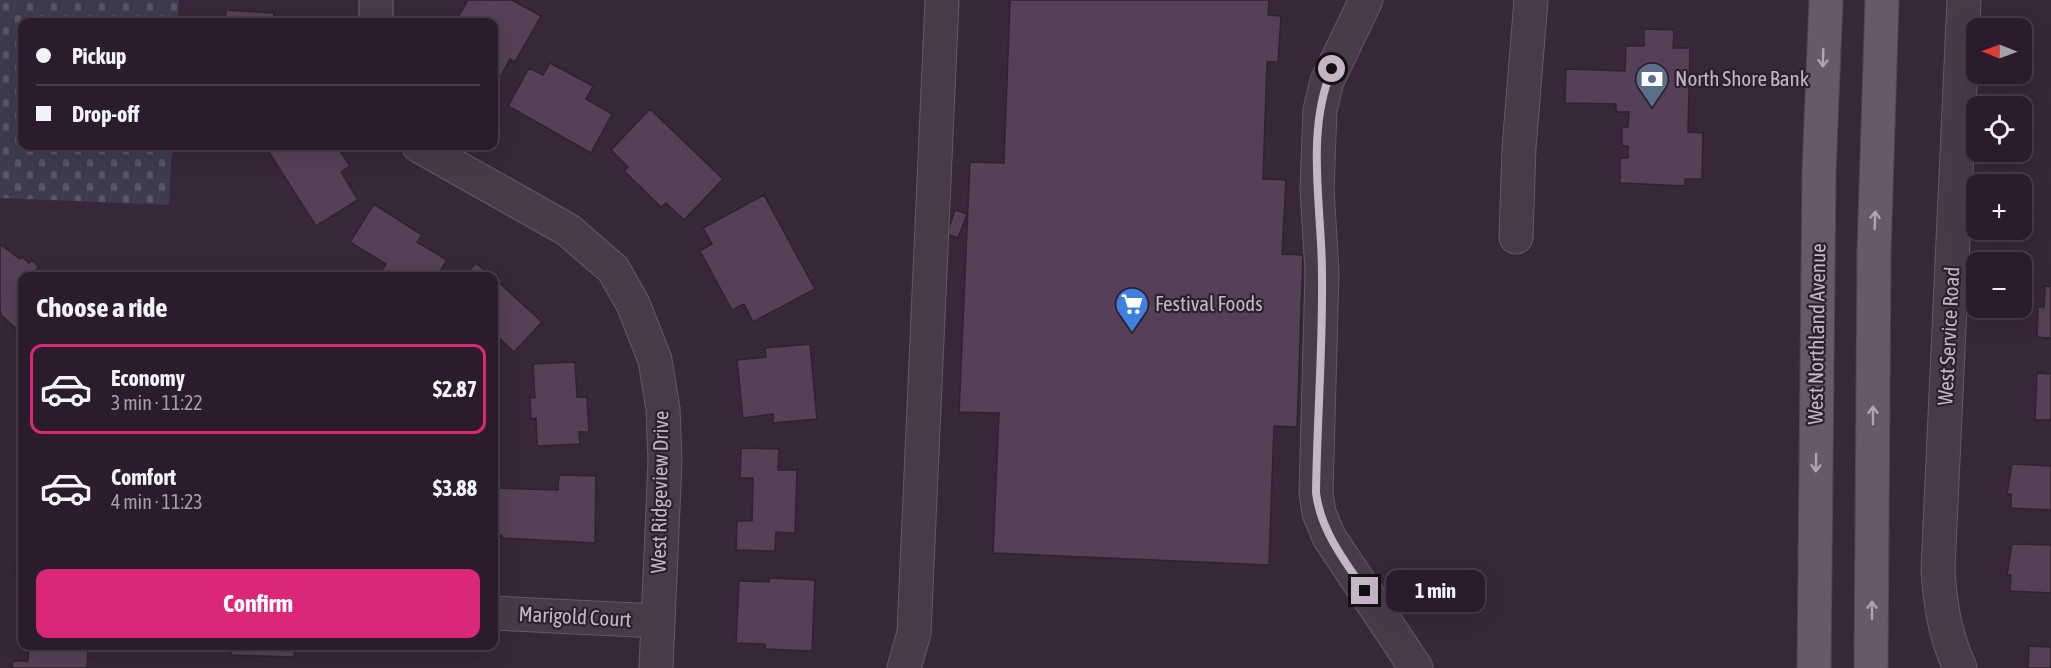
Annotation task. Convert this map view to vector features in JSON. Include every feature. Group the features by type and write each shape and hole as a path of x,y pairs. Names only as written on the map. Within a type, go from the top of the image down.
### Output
{"main road":[{"name":"West Northland Avenue","path":"1814,668 1819,172 1826,0"},
{"path":"1871,668 1874,252 1882,0"}],"street":[{"path":"376,0 376,18"},
{"path":"904,668 914,633 942,0"},
{"path":"1366,0 1327,81 1320,110 1317,189 1322,272 1316,493 1319,513 1329,537 1416,668"},
{"path":"1516,237 1520,137 1531,0"},
{"name":"West Service Road","path":"1960,668 1948,643 1940,611 1938,569 1964,0"},
{"name":"West Ridgeview Drive","path":"426,150 568,230 613,269 633,304 655,360 663,409 665,461 656,668"},
{"name":"Marigold Court","path":"498,613 657,621"}],"green space":[{"path":"0,0 179,0 178,18 18,18 18,150 172,150 169,205 0,198"}],"building":[{"path":"468,0 512,0 541,16 515,62 510,59 498,81 498,18 457,18"},
{"name":"Festival Foods","path":"1010,0 1269,0 1268,15 1281,16 1278,62 1267,62 1263,179 1286,180 1282,254 1303,255 1297,427 1274,426 1269,565 993,553 999,413 959,412 970,162 1004,163"},
{"path":"226,10 274,13 273,18 225,18"},
{"name":"North Shore Bank","path":"1644,29 1674,30 1673,48 1690,48 1688,132 1703,133 1702,179 1685,179 1685,186 1620,183 1620,158 1628,158 1628,146 1622,146 1622,127 1628,127 1629,112 1616,112 1616,104 1565,103 1566,69 1625,71 1626,46 1644,46"},
{"path":"550,63 593,86 586,99 612,114 591,153 508,106 529,68 543,75"},
{"path":"650,109 723,179 684,220 666,203 661,207 624,171 628,167 611,150"},
{"path":"268,150 340,150 350,166 341,172 358,200 316,226"},
{"path":"764,195 815,289 753,322 744,304 732,310 700,251 712,244 703,228"},
{"path":"374,204 422,235 417,242 447,260 440,272 381,272 386,264 350,242"},
{"path":"955,210 967,214 958,238 947,234"},
{"path":"0,244 20,259 22,257 29,263 32,260 39,267 36,270 38,272 18,272 17,329 1,315"},
{"path":"476,263 486,272 468,272"},
{"path":"498,282 542,322 514,352 498,337"},
{"path":"2045,286 2051,287 2051,338 2037,337 2038,307 2044,307"},
{"path":"810,344 817,419 773,423 773,414 743,418 737,360 766,357 765,348"},
{"path":"575,362 577,397 587,397 589,432 579,432 580,444 537,446 536,418 531,419 530,398 535,398 533,364"},
{"path":"2037,373 2051,374 2051,420 2035,420"},
{"path":"741,448 779,449 778,470 797,470 795,533 776,532 775,551 736,550 737,521 752,521 753,478 740,478"},
{"path":"2012,464 2051,466 2051,510 2011,508 2011,494 2007,494"},
{"path":"559,475 596,476 595,543 502,538 502,535 498,535 498,488 558,490"},
{"path":"2012,544 2051,545 2051,593 2010,591 2011,575 2007,575"},
{"path":"18,547 18,572 16,572"},
{"path":"769,578 815,580 812,651 765,649 765,644 736,643 739,581 769,582"},
{"path":"2029,646 2051,647 2051,668 2028,668"},
{"path":"29,650 88,650 87,668 12,668 13,661 28,661"},
{"path":"232,650 295,650 294,657 231,655"}],"place":[{"name":"North Shore Bank","path":"1652,108"},
{"name":"Festival Foods","path":"1132,333"}],"route":[{"path":"1332,69 1320,110 1318,143 1317,189 1322,272 1316,493 1319,513 1329,537 1365,591"}]}
